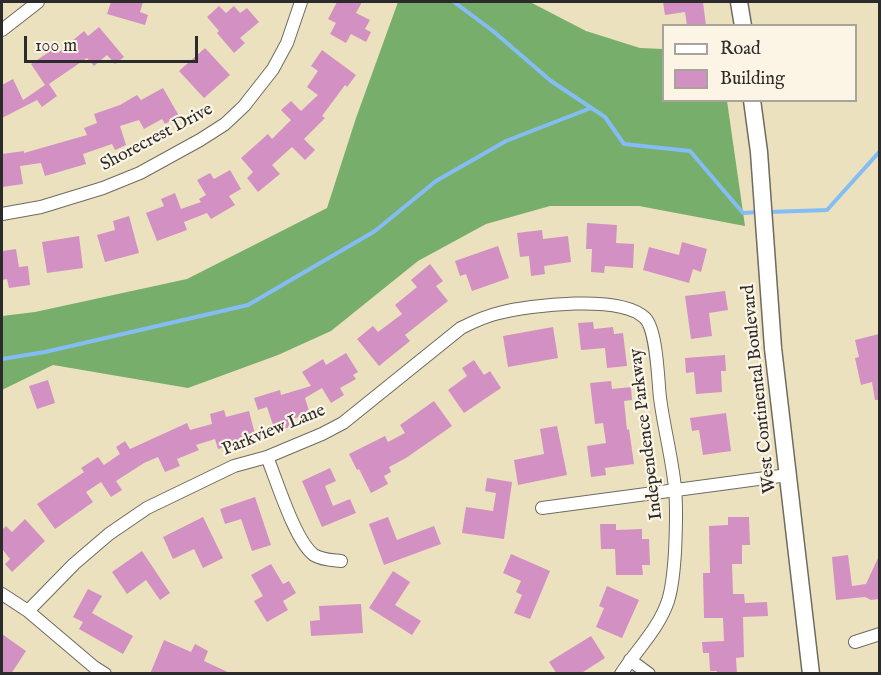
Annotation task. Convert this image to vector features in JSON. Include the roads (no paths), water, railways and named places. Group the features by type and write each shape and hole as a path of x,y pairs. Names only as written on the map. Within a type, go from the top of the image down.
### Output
{"main road":[{"path":"740,2 743,24"},
{"name":"West Continental Boulevard","path":"752,102 760,165 773,348 811,674"}],"street":[{"path":"2,30 38,2"},
{"name":"Shorecrest Drive","path":"2,214 41,207 103,188 140,173 225,124 244,106 273,69 287,43 301,2"},
{"name":"Parkview Lane","path":"28,611 74,564 109,534 147,508 234,466 267,457 343,423 461,328 480,319 525,307 583,303 615,305 640,314 648,320"},
{"name":"Independence Parkway","path":"621,674 657,626 668,601 674,573 675,489 654,340 648,320"},
{"path":"267,457 296,531 306,546 320,558 341,561"},
{"path":"542,508 788,475"},
{"path":"2,594 28,611 105,674"},
{"path":"855,642 879,634"},
{"path":"630,660 649,674"}],"waterway":[{"path":"454,2 493,31 551,81 605,117 624,144 690,151 743,213 759,212"},
{"path":"2,359 45,352 248,305 375,231 436,181 506,141 591,108"},
{"path":"769,212 827,210 880,151"}]}
